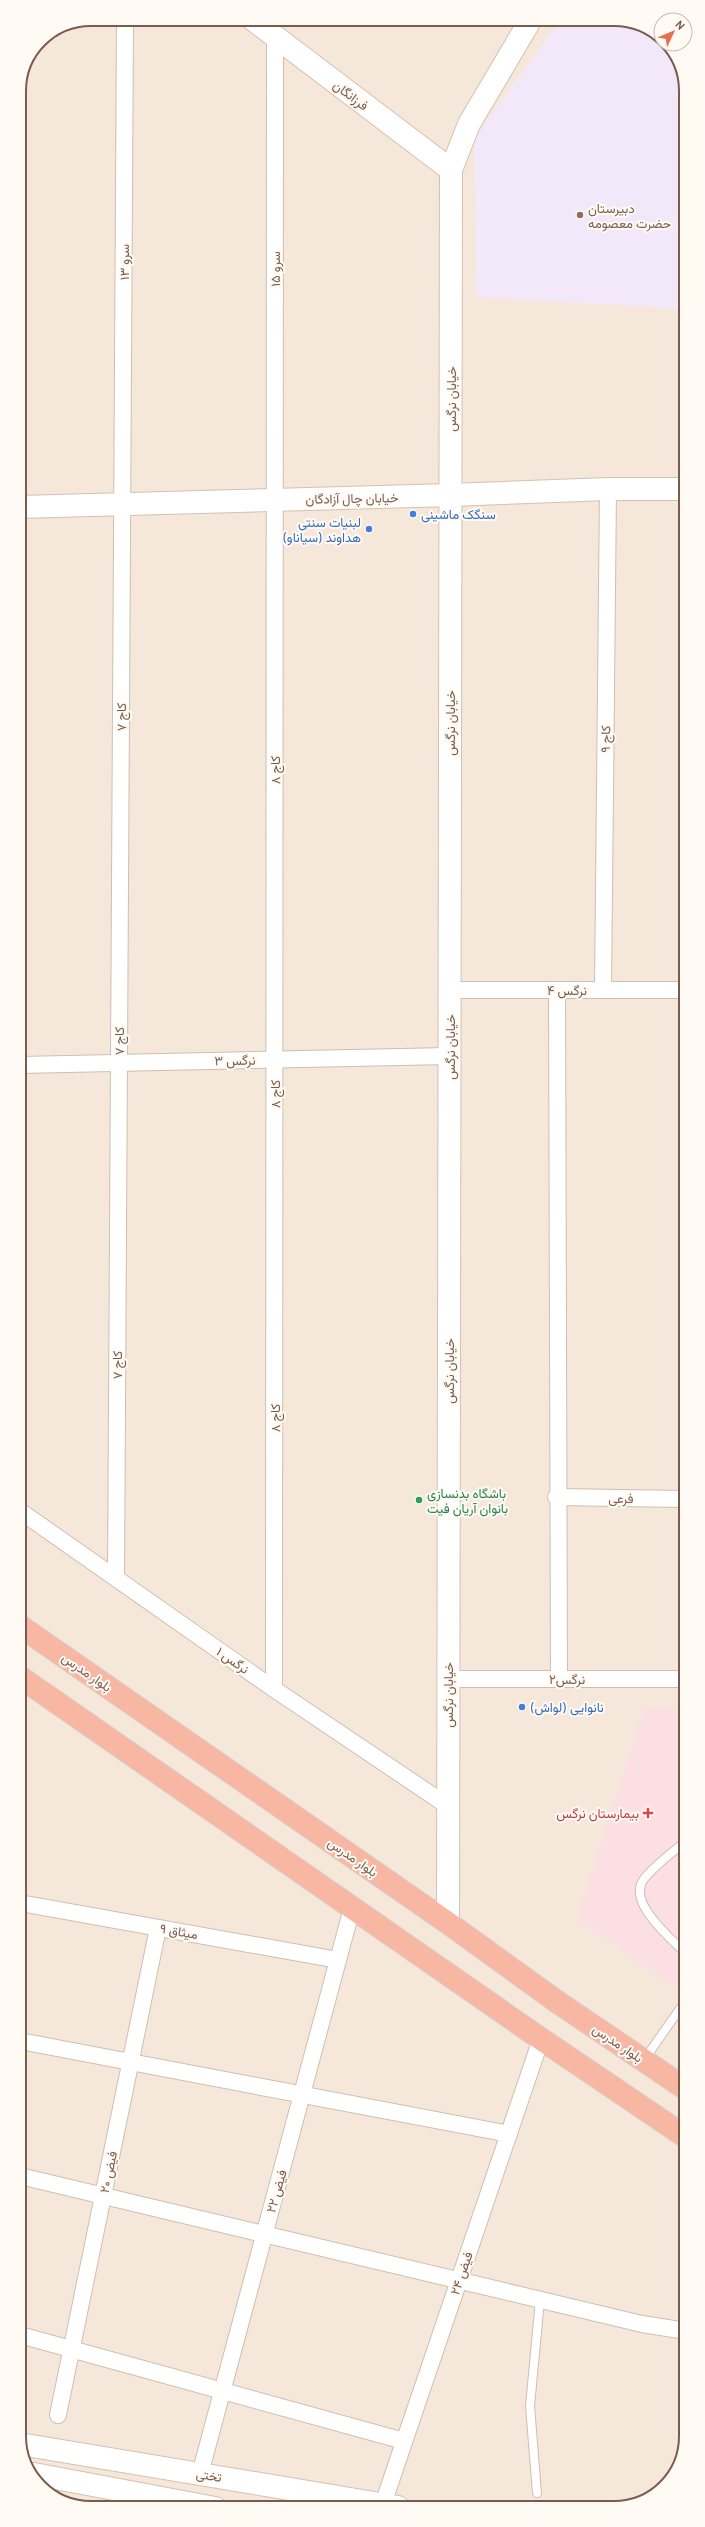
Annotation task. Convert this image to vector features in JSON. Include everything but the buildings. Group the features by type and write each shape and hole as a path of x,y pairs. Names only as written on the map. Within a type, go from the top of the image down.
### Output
{"highway":[{"name":"بلوار مدرس","path":"26,1630 448,1923 556,2001 679,2084"},
{"path":"26,1681 541,2039 679,2132"}],"street":[{"name":"سرو ۱۳","path":"123,504 125,26"},
{"name":"فرزانگان","path":"260,26 451,170"},
{"path":"451,170 469,124 524,26"},
{"name":"سرو ۱۵","path":"275,38 275,500"},
{"name":"خیابان نرگس","path":"448,1923 451,170"},
{"name":"خیابان چال آزادگان","path":"26,507 451,495 608,488 679,489"},
{"name":"کاج ۹","path":"603,990 608,488"},
{"name":"کاج ۸","path":"274,1688 275,500"},
{"name":"کاج ۷","path":"116,1578 123,504"},
{"name":"نرگس ۴","path":"450,990 679,990"},
{"path":"557,990 556,1497 558,1679"},
{"name":"نرگس ۳","path":"26,1065 450,1056"},
{"name":"فرعی","path":"556,1497 679,1499"},
{"name":"نرگس ۱","path":"26,1514 274,1688 448,1806"},
{"name":"نرگس۲","path":"448,1679 679,1679"},
{"name":"میثاق ۹","path":"26,1904 338,1960"},
{"name":"فیض ۲۲","path":"200,2474 352,1908"},
{"name":"فیض ۲۰","path":"58,2415 158,1928"},
{"name":"فیض ۲۴","path":"389,2501 404,2441 541,2039"},
{"path":"26,2042 509,2134"},
{"path":"26,2177 642,2324 679,2331"},
{"path":"26,2337 404,2441"},
{"name":"تختی","path":"27,2445 359,2501"},
{"path":"39,2475 178,2501"}],"lane":[{"path":"679,1847 643,1880 639,1894 644,1908 679,1946"},
{"path":"643,2060 679,2010"},
{"path":"537,2493 530,2406 540,2300"}],"shaded area":[{"path":"91,26 618,26 639,31 653,39 653,52 666,52 674,66 678,79 679,2436 676,2457 666,2475 657,2485 635,2498 614,2501 87,2501 66,2496 48,2485 42,2479 29,2457 26,2436 26,91 27,79 31,66 37,55 45,45 66,31 79,27"},
{"name":"دبیرستان حضرت معصومه","path":"556,26 618,26 631,28 650,37 653,39 653,52 666,52 674,66 678,79 679,309 477,297 474,139"},
{"name":"بیمارستان نرگس","path":"644,1708 679,1708 679,1990 577,1919"}],"place":[{"name":"دبیرستان حضرت معصومه","path":"580,215"},
{"name":"سنگک ماشینی","path":"413,514"},
{"name":"لبنیات سنتی هداوند (سیاناو)","path":"369,529"},
{"name":"باشگاه بدنسازی بانوان آریان فیت","path":"419,1500"},
{"name":"نانوایی (لواش)","path":"522,1707"},
{"name":"بیمارستان نرگس","path":"648,1813"}]}
